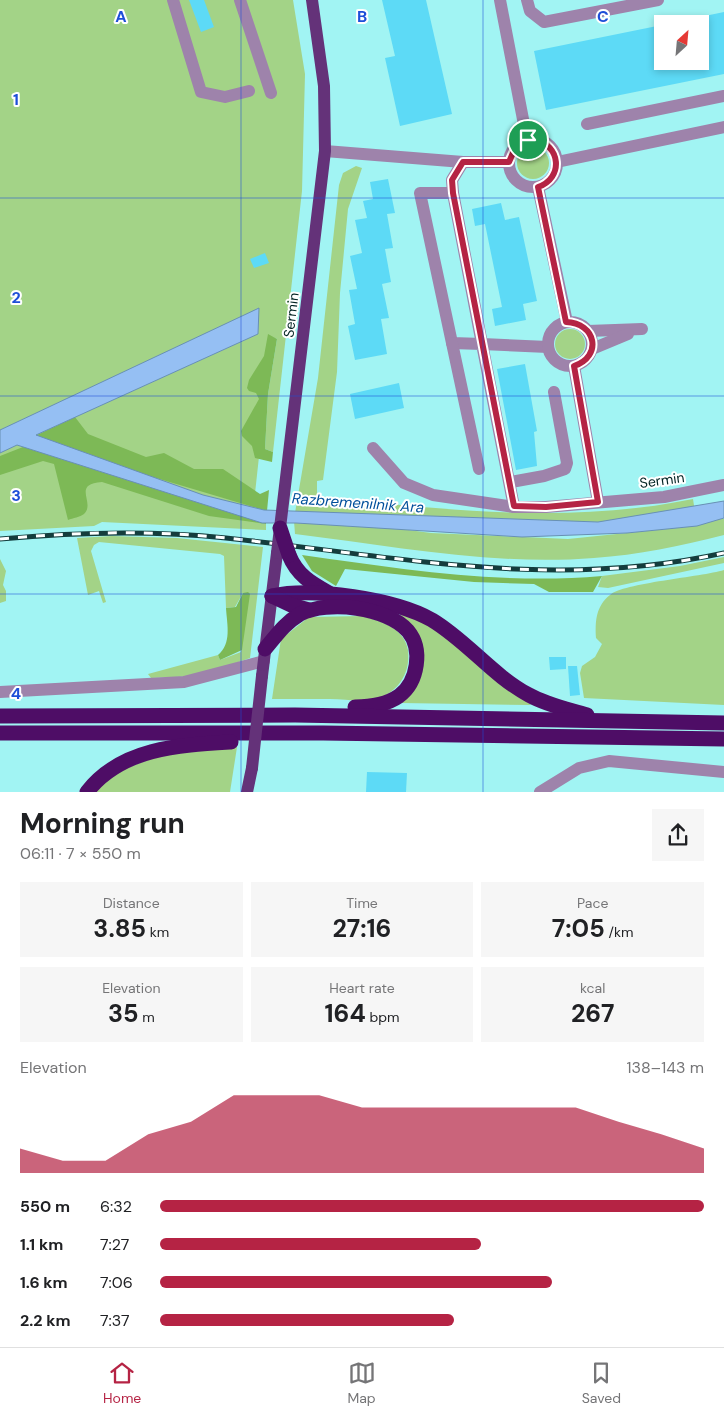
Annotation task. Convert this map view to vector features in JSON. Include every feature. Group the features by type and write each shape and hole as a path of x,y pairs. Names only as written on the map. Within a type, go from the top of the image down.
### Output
{"highway":[{"path":"280,528 283,554 302,577 332,594"},
{"path":"272,596 293,592 332,594 408,610 430,619 454,635 496,671 529,695 561,708 610,721"},
{"path":"272,596 291,606 309,610 341,607 371,611 401,624 414,641 417,660 412,680 400,695 380,705 325,707 295,715"},
{"path":"265,655 282,628 309,610"},
{"path":"0,716 295,715 724,723"},
{"path":"0,733 323,733 724,739"},
{"path":"86,792 95,781 128,758 151,752 204,744 323,733"}],"main road":[{"name":"Sermin","path":"280,528 325,151 324,86 312,0"},
{"path":"247,792 252,768 272,596 283,554"}],"street":[{"path":"173,0 201,92 225,97 249,91"},
{"path":"240,0 271,93"},
{"path":"500,0 528,140"},
{"path":"527,0 530,11 544,22 658,0"},
{"path":"587,124 724,96"},
{"path":"557,162 724,127"},
{"path":"534,139 547,144 556,155 557,162 550,181 538,187 530,187 517,182 510,170 509,162 516,146 534,139"},
{"path":"325,151 463,162 509,162"},
{"path":"463,162 452,180 453,193 511,482 514,506"},
{"path":"538,187 566,322"},
{"path":"453,193 420,193 480,469"},
{"path":"566,322 580,324 588,331 592,339 592,348 586,360 574,366 557,362 552,358 548,346 553,330 566,322"},
{"path":"588,331 642,329 592,348"},
{"path":"452,343 548,346"},
{"path":"574,366 598,502"},
{"path":"511,482 544,476 565,469 568,463 554,392"},
{"name":"Sermin","path":"373,448 404,483 433,495 514,506 546,507 664,497 724,485"},
{"path":"0,692 184,682 265,655"},
{"path":"540,792 579,768 609,761 724,772"}],"green space":[{"path":"0,0 293,0 305,74 302,191 273,452 265,449 268,394 277,339 272,337 252,521 266,524 266,530 102,522 94,526 0,531"},
{"path":"533,147 539,148 544,152 548,157 548,169 544,174 539,178 533,179 527,178 522,174 518,169 517,163 518,157 522,152 527,148"},
{"path":"356,166 362,168 348,209 340,293 337,372 323,480 317,481 317,497 458,510 552,513 646,507 693,499 695,512 625,523 295,513 318,378 339,185 343,173"},
{"path":"570,329 581,333 585,344 581,355 570,359 559,355 555,344 559,333"},
{"path":"268,334 277,339 268,394 265,449 273,452 272,462 255,458 252,446 242,436 241,431 259,399 256,393 249,391 247,388 249,380 264,356"},
{"path":"75,417 88,434 146,457 164,453 194,469 223,469 260,494 269,490 267,511 32,441 33,437"},
{"path":"23,447 266,520 266,524 209,516 102,482 93,483 88,486 86,495 88,505 84,514 68,520 54,464 43,461 0,475 0,456"},
{"path":"718,516 720,519 724,519 724,535 676,546 610,557 557,560 444,554 295,534 294,521 371,525 431,533 568,539 685,527"},
{"path":"112,536 177,538 263,547 250,658 198,676 151,678 148,674 218,655 220,660 241,652 243,593 235,607 226,608 224,556 220,554 99,542 94,545 91,551 106,602 103,603 99,591 88,595 77,538"},
{"path":"302,555 414,570 489,577 564,578 602,576 593,592 549,592 534,584 474,582 345,569 336,586 312,571"},
{"path":"724,557 724,563 608,588 598,587 602,576 680,566"},
{"path":"0,559 6,571 3,585 6,591 6,601 0,603"},
{"path":"724,570 724,705 584,698 580,673 582,666 595,657 602,644 596,638 596,620 599,609 605,599 618,591 630,587"},
{"path":"248,592 250,594 242,650 220,660 218,655 227,639 226,608 236,607 243,593"},
{"path":"400,614 425,623 447,637 531,705 401,703 412,690 420,676 424,660 419,639"},
{"path":"362,616 390,626 406,642 408,650 407,668 395,689 381,697 367,701 272,699 281,639 309,617"},
{"path":"237,747 230,792 93,792 119,771 161,755"}],"water":[{"path":"259,308 258,334 36,435 203,495 264,510 598,522 724,501 724,518 697,526 627,533 522,537 296,523 262,523 17,445 0,453 0,430"}],"building":[{"path":"189,0 204,0 214,27 201,32"},
{"path":"382,0 426,0 452,114 400,126 385,58 395,56"},
{"path":"724,12 724,74 546,110 534,51 654,27 654,70 709,70 709,15"},
{"path":"388,179 395,213 387,214 393,248 385,249 391,282 382,284 389,318 381,319 387,354 355,360 348,326 355,324 349,290 357,289 350,256 362,253 355,220 367,218 363,201 373,199 370,182"},
{"path":"501,203 505,220 519,217 537,301 523,304 526,320 495,326 492,309 502,307 485,224 475,226 472,209"},
{"path":"265,253 269,263 254,268 250,259"},
{"path":"525,364 537,431 534,432 537,466 516,470 497,369"},
{"path":"399,383 404,408 355,419 350,394"},
{"path":"549,657 566,657 566,669 550,670"},
{"path":"568,666 577,666 580,695 570,696"},
{"path":"367,772 407,773 406,792 366,792"}],"railway":[{"path":"0,539 85,533 198,535 413,561 536,570 598,569 660,564 724,553"}],"route":[{"path":"534,139 547,144 556,155 557,162 554,175 550,181 538,187 566,322 580,324 588,331 592,339 590,355 581,364 574,366 597,483 598,502 546,507 514,506 511,482 482,344 452,180 463,162 492,164 509,162 512,150 528,140 534,139"}],"water label":[{"name":"Razbremenilnik Ara","path":"358,503"}]}
